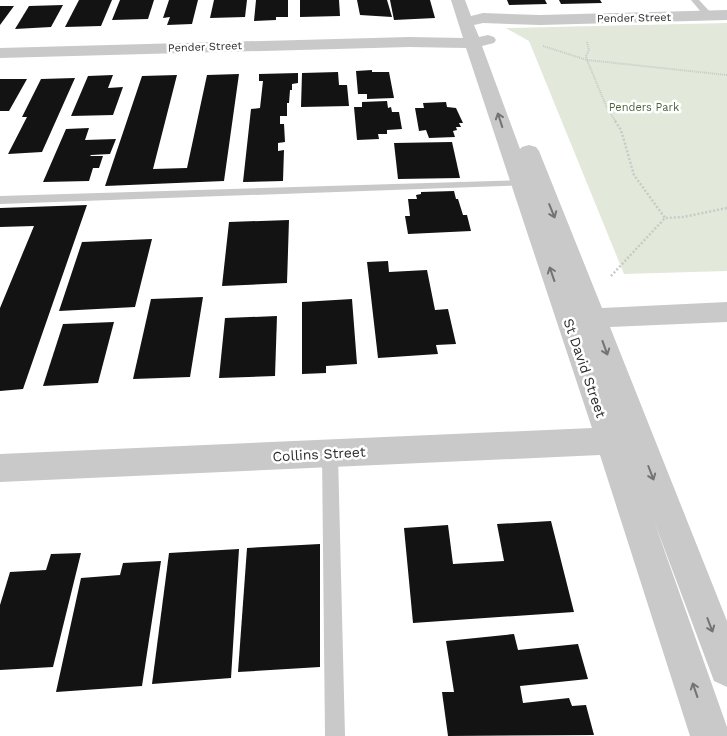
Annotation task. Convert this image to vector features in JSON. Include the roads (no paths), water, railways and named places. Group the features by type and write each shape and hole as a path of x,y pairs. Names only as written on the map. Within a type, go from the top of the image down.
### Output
{"street":[{"name":"St David Street","path":"458,0 497,61 531,183"},
{"name":"St David Street","path":"475,3 477,31 625,440 710,736"},
{"name":"Pender Street","path":"0,53 409,42 540,20 727,15"},
{"path":"582,319 727,312"},
{"name":"St David Street","path":"625,440 726,662"},
{"name":"Collins Street","path":"0,468 625,440"}],"lane":[{"path":"695,0 709,16"},
{"path":"0,200 531,183"},
{"path":"330,454 335,736"}],"park label":[{"name":"Penders Park","path":"644,107"}]}
